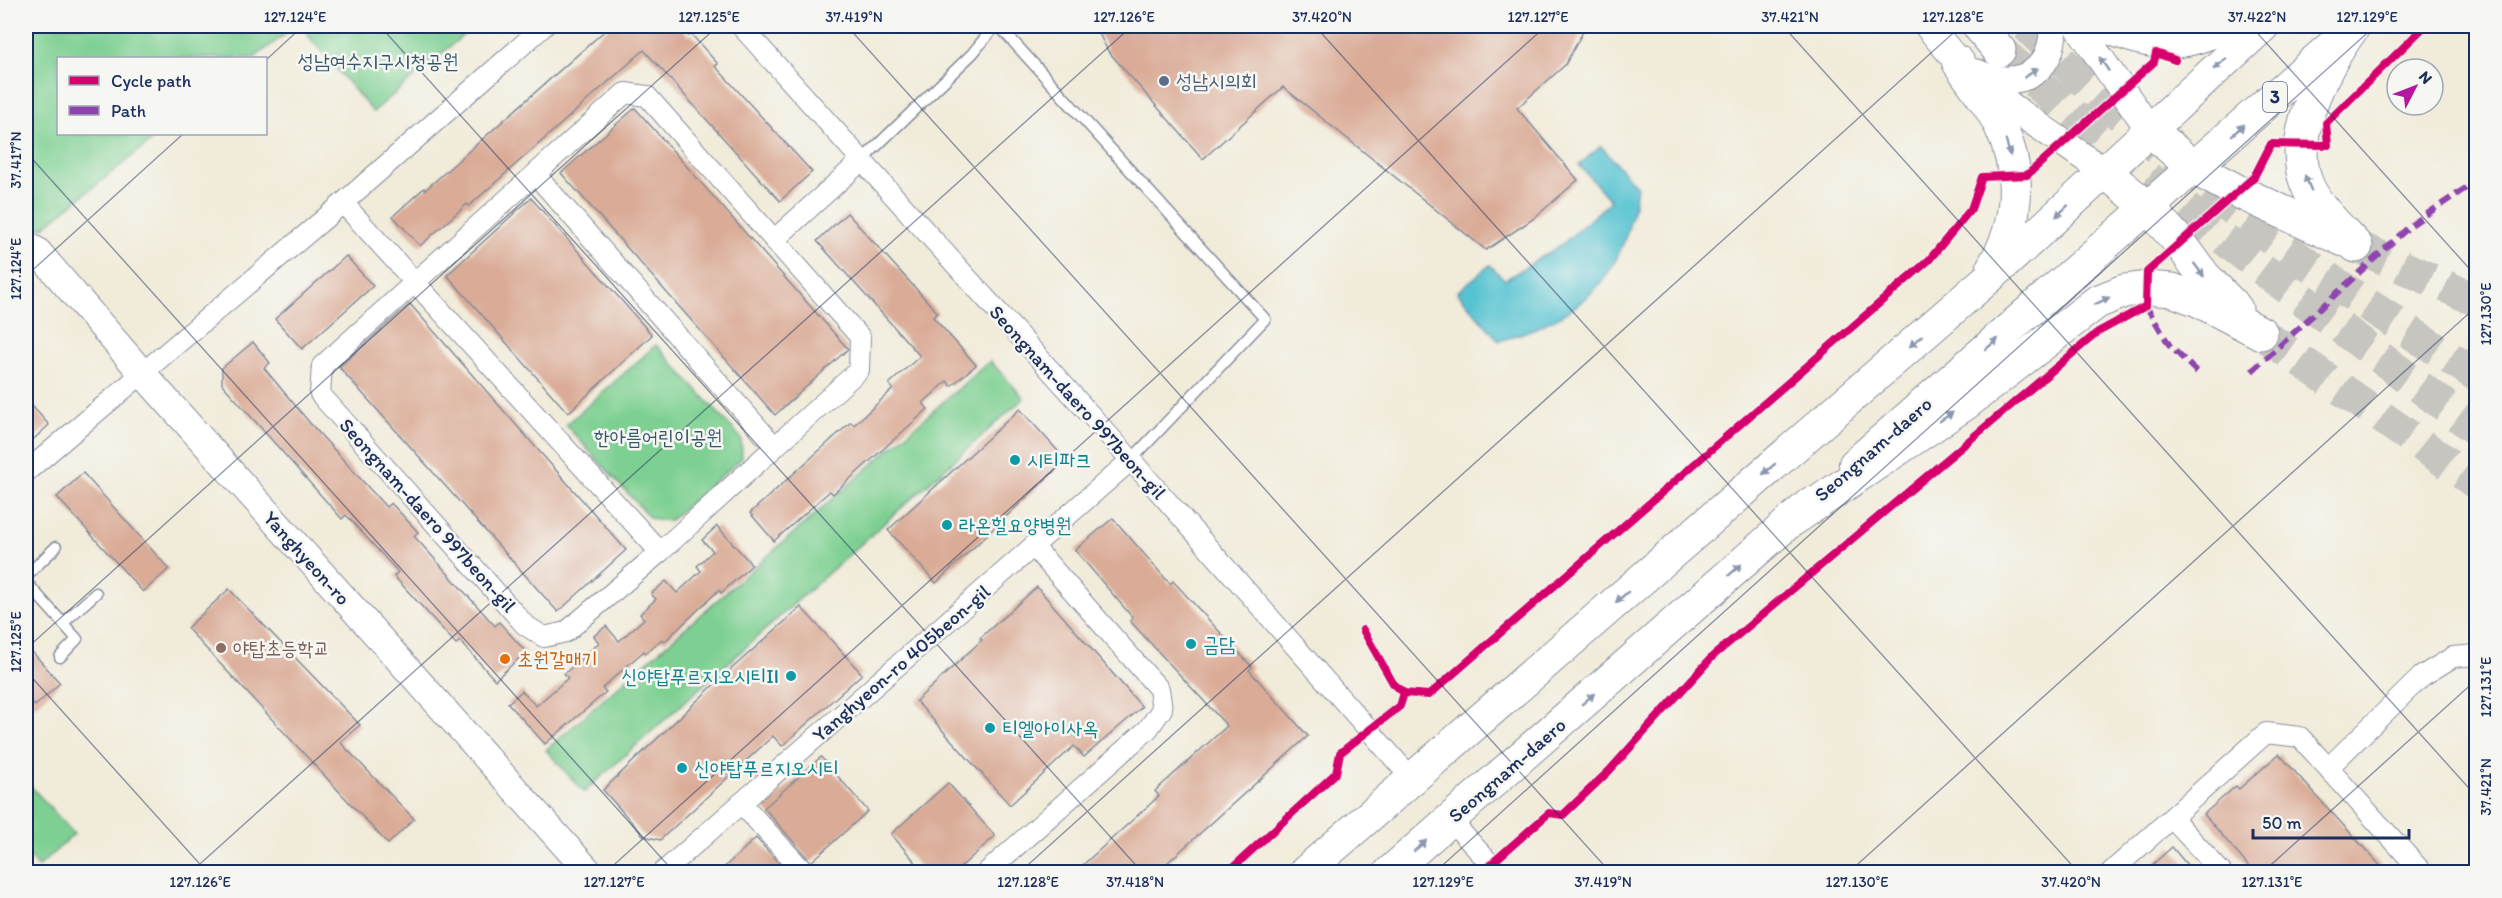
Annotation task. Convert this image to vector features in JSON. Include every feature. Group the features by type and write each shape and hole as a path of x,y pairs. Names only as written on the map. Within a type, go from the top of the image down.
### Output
{"highway":[{"path":"2149,129 2194,168 2237,191 2356,246 2322,208 2309,189 2303,170 2302,145 2310,105 2326,67 2354,26"},
{"path":"1792,520 1966,403 2097,302 2124,291 2146,288 2172,291 2196,298 2261,333 2204,276 2180,243 2149,208"}],"main road":[{"path":"1928,26 1958,62 2000,126 2009,147 2014,176 2014,210 2009,234 2000,256 1975,290"},
{"path":"1958,62 1990,79 2012,81 2022,79 2032,74 2048,56 2052,45 2053,26"},
{"path":"2078,26 2149,129"},
{"path":"2105,26 2140,39 2183,42 2202,38 2226,26"},
{"path":"1305,873 1975,290 2263,26"},
{"name":"Seongnam-daero","path":"1390,873 2354,26"},
{"path":"1958,62 2013,107 2105,172 2149,208"},
{"name":"Yanghyeon-ro","path":"26,245 37,251 143,374 589,873"}],"street":[{"path":"26,472 343,203 544,26"},
{"name":"Seongnam-daero 997beon-gil","path":"741,26 1131,460 1413,780"},
{"name":"Seongnam-daero 997beon-gil","path":"625,93 647,96 860,337 859,370 660,552 566,632 544,637 525,625 320,394 322,366 536,175 625,93"},
{"path":"774,240 861,161"},
{"path":"536,175 774,447"},
{"path":"343,203 660,552"},
{"name":"Yanghyeon-ro 405beon-gil","path":"663,873 1131,460"},
{"path":"987,873 1148,729 1162,709 1159,689 1033,546"},
{"path":"2329,767 2422,676 2453,657 2476,655"},
{"path":"2111,873 2266,733 2300,737 2422,873"},
{"path":"741,803 804,873"},
{"path":"2172,818 2221,873"},
{"path":"1450,820 1498,873"}],"lane":[{"path":"861,161 972,54 997,26 1265,319 1131,460"},
{"path":"26,576 56,547"},
{"path":"26,582 77,639 60,657"},
{"path":"63,623 96,593"}],"green space":[{"name":"성남여수지구시청공원","path":"26,26 296,26 255,57 57,57 57,135 159,135 42,228 26,220"},
{"name":"성남여수지구시청공원","path":"300,26 474,26 373,112"},
{"name":"한아름어린이공원","path":"656,345 741,438 742,458 669,521 650,518 566,425"},
{"path":"990,361 1024,398 584,792 546,750"},
{"path":"26,781 74,834 38,867 26,854"}],"water":[{"path":"1601,146 1637,187 1631,219 1611,269 1596,288 1578,304 1556,318 1499,341 1457,292 1490,265 1505,280 1561,245 1611,201 1579,165"}],"building":[{"path":"610,26 679,26 689,36 691,34 718,64 715,66 812,172 780,201 644,50 469,206 467,204 420,246 393,216"},
{"path":"1095,26 1586,26 1565,65 1517,108 1578,180 1533,219 1486,250 1283,87 1203,159 1108,51"},
{"path":"635,108 848,349 775,415 561,173"},
{"path":"531,198 652,335 568,413 447,275"},
{"path":"847,213 938,313 933,317 976,365 951,386 947,381 923,403 928,409 833,494 830,491 774,541 750,513 851,422 854,425 893,389 889,384 920,356 817,241"},
{"path":"346,256 373,286 302,349 275,319"},
{"path":"410,304 626,550 558,612 339,367"},
{"path":"253,342 270,363 264,368 309,422 386,507 391,503 418,532 414,536 495,626 499,622 526,652 495,680 460,641 456,644 394,576 398,572 346,515 342,519 222,384 222,368"},
{"path":"26,399 49,425 26,446"},
{"path":"1020,409 1066,460 936,583 888,530"},
{"path":"83,473 169,569 143,592 57,497"},
{"path":"1113,518 1170,584 1173,581 1252,667 1249,670 1308,736 1156,873 1074,873 1159,796 1155,791 1227,726 1130,621 1133,618 1075,550"},
{"path":"717,526 752,565 721,593 719,590 665,641 662,639 646,653 644,651 602,688 606,692 545,744 508,703 522,691 536,706 568,678 564,674 599,643 594,636 606,626 619,641 644,619 640,614 656,599 651,594 666,581 677,593 701,571 697,566 713,551 702,540"},
{"path":"1037,587 1142,707 1084,757 1074,746 1010,805 916,701 982,640 980,638"},
{"path":"229,589 360,725 340,742 414,819 388,844 187,628"},
{"path":"801,607 862,674 782,746 773,736 660,840 644,836 603,790 720,679"},
{"path":"26,645 60,683 35,706 26,696"},
{"path":"2279,754 2387,873 2254,873 2204,814 2236,786 2239,789"},
{"path":"821,757 868,811 811,862 764,808"},
{"path":"948,783 995,836 954,873 925,873 891,834"},
{"path":"756,838 788,873 718,873"},
{"path":"2172,847 2194,873 2143,873"}],"tunnel":[{"path":"2027,26 2145,137 2239,214 2321,274 2476,375"},
{"path":"1999,50 2113,150 2258,266 2476,429"},
{"path":"2356,246 2476,300"},
{"path":"2261,333 2476,483"}],"marked path":[{"path":"2252,371 2411,225 2476,181"},
{"path":"2146,306 2170,346 2201,376"}],"cycle path":[{"path":"1482,872 1549,813 1563,815 1609,771 1713,656 2098,332 2146,306 2147,272 2254,177 2271,144 2328,145 2326,123 2425,26"},
{"path":"1363,630 1393,683 1404,693 1429,695 1929,260 1971,209 1982,177 2027,175 2154,62 2156,53 2175,60"},
{"path":"1228,872 1336,773 1340,753 1400,706 1404,693"}],"place":[{"name":"성남시의회","path":"1164,81"},
{"name":"시티파크","path":"1015,460"},
{"name":"라온힐요양병원","path":"947,525"},
{"name":"금담","path":"1191,644"},
{"name":"야탑초등학교","path":"221,648"},
{"name":"초원갈매기","path":"505,659"},
{"name":"신야탑푸르지오시티II","path":"791,676"},
{"name":"티엘아이사옥","path":"990,728"},
{"name":"신야탑푸르지오시티","path":"682,768"}]}
